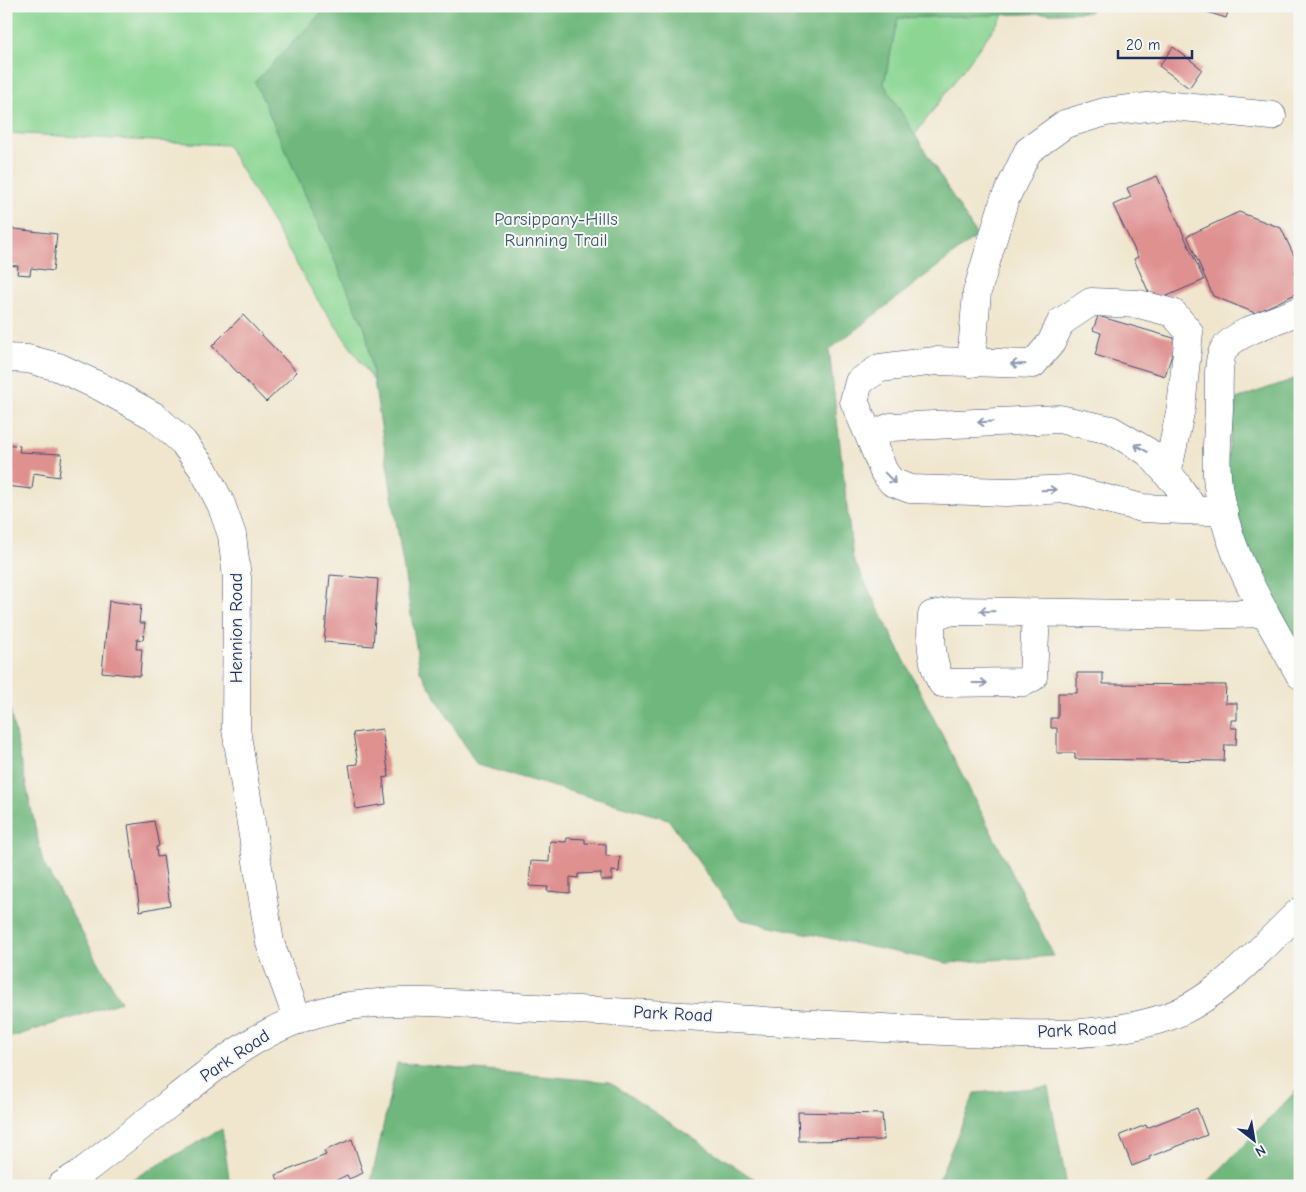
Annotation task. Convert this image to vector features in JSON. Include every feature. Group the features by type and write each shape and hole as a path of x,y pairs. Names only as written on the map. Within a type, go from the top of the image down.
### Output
{"street":[{"path":"972,363 977,292 1004,202 1028,151 1065,124 1105,112 1164,104 1272,116"},
{"path":"1167,474 1181,408 1188,332 1173,314 1139,304 1091,302 1061,322 1051,343 1033,364 936,361 880,368 858,382 854,401 884,472 892,482 910,489 1006,492 1069,490 1142,508 1224,512"},
{"path":"1296,312 1238,337 1223,351 1220,370 1218,491 1236,550 1253,593 1300,675"},
{"name":"Hennion Road","path":"6,358 28,359 58,367 101,387 154,416 183,442 203,469 221,504 232,535 237,578 236,729 270,943 298,1020"},
{"path":"871,440 874,434 891,427 1059,419 1111,430 1148,452 1195,511"},
{"path":"1036,612 1201,615 1264,614"},
{"name":"Park Road","path":"61,1186 81,1173 214,1067 255,1038 298,1020 343,1008 380,1004 433,1003 729,1017 827,1026 982,1033 1080,1034 1126,1027 1167,1017 1193,1006 1238,971 1300,911"}],"green space":[{"name":"Parsippany-Hills Running Trail","path":"6,6 1010,6 756,350 422,450 317,299 227,145 6,133"},
{"path":"328,6 1094,6 1089,12 898,18 884,84 977,236 829,350 853,559 1054,956 947,963 739,919 668,819 477,765 420,671 366,331 255,82"},
{"path":"1300,377 1300,684 1217,529 1236,399"},
{"path":"6,692 43,863 121,1002 6,1039"},
{"path":"397,1063 609,1082 757,1181 789,1186 370,1186"},
{"path":"1048,1087 1067,1186 936,1186 975,1093"},
{"path":"1300,1087 1300,1186 1194,1186 1208,1182"},
{"path":"222,1129 230,1186 120,1186"}],"building":[{"path":"1188,6 1230,6 1226,18"},
{"path":"1173,47 1202,69 1189,88 1159,66"},
{"path":"1157,176 1204,280 1153,302 1134,259 1138,257 1113,205 1131,197 1127,188"},
{"path":"1239,212 1281,228 1298,264 1295,273 1300,283 1300,292 1255,313 1213,296 1187,236"},
{"path":"6,228 57,234 53,271 31,268 30,275 17,274 18,266 6,265"},
{"path":"243,315 297,372 266,402 212,346"},
{"path":"1098,316 1177,339 1165,376 1095,355 1101,333 1093,330"},
{"path":"6,444 20,446 19,452 62,454 59,477 34,473 32,489 6,486"},
{"path":"330,575 378,579 373,646 324,642"},
{"path":"109,601 141,605 139,623 145,623 143,640 137,639 136,649 142,649 140,676 102,672"},
{"path":"1077,673 1103,673 1103,684 1226,685 1225,703 1237,703 1237,720 1231,720 1231,728 1237,728 1236,745 1225,745 1224,761 1075,759 1075,753 1057,753 1057,728 1051,728 1051,718 1058,718 1058,693 1077,693"},
{"path":"382,729 389,777 383,778 386,804 356,809 349,765 358,764 353,733"},
{"path":"154,821 159,846 156,847 157,857 163,856 170,905 140,911 128,825"},
{"path":"567,838 585,839 585,843 606,844 606,856 620,857 619,872 612,871 612,880 601,880 601,873 578,874 578,878 570,877 570,893 547,891 548,887 529,886 531,861 549,862 550,841 566,842"},
{"path":"1197,1108 1207,1135 1149,1157 1150,1159 1132,1166 1120,1135 1146,1125 1147,1128"},
{"path":"798,1112 882,1114 884,1140 799,1141"},
{"path":"352,1139 363,1173 349,1179 347,1175 324,1186 280,1186 276,1175 326,1155 324,1151"}]}
